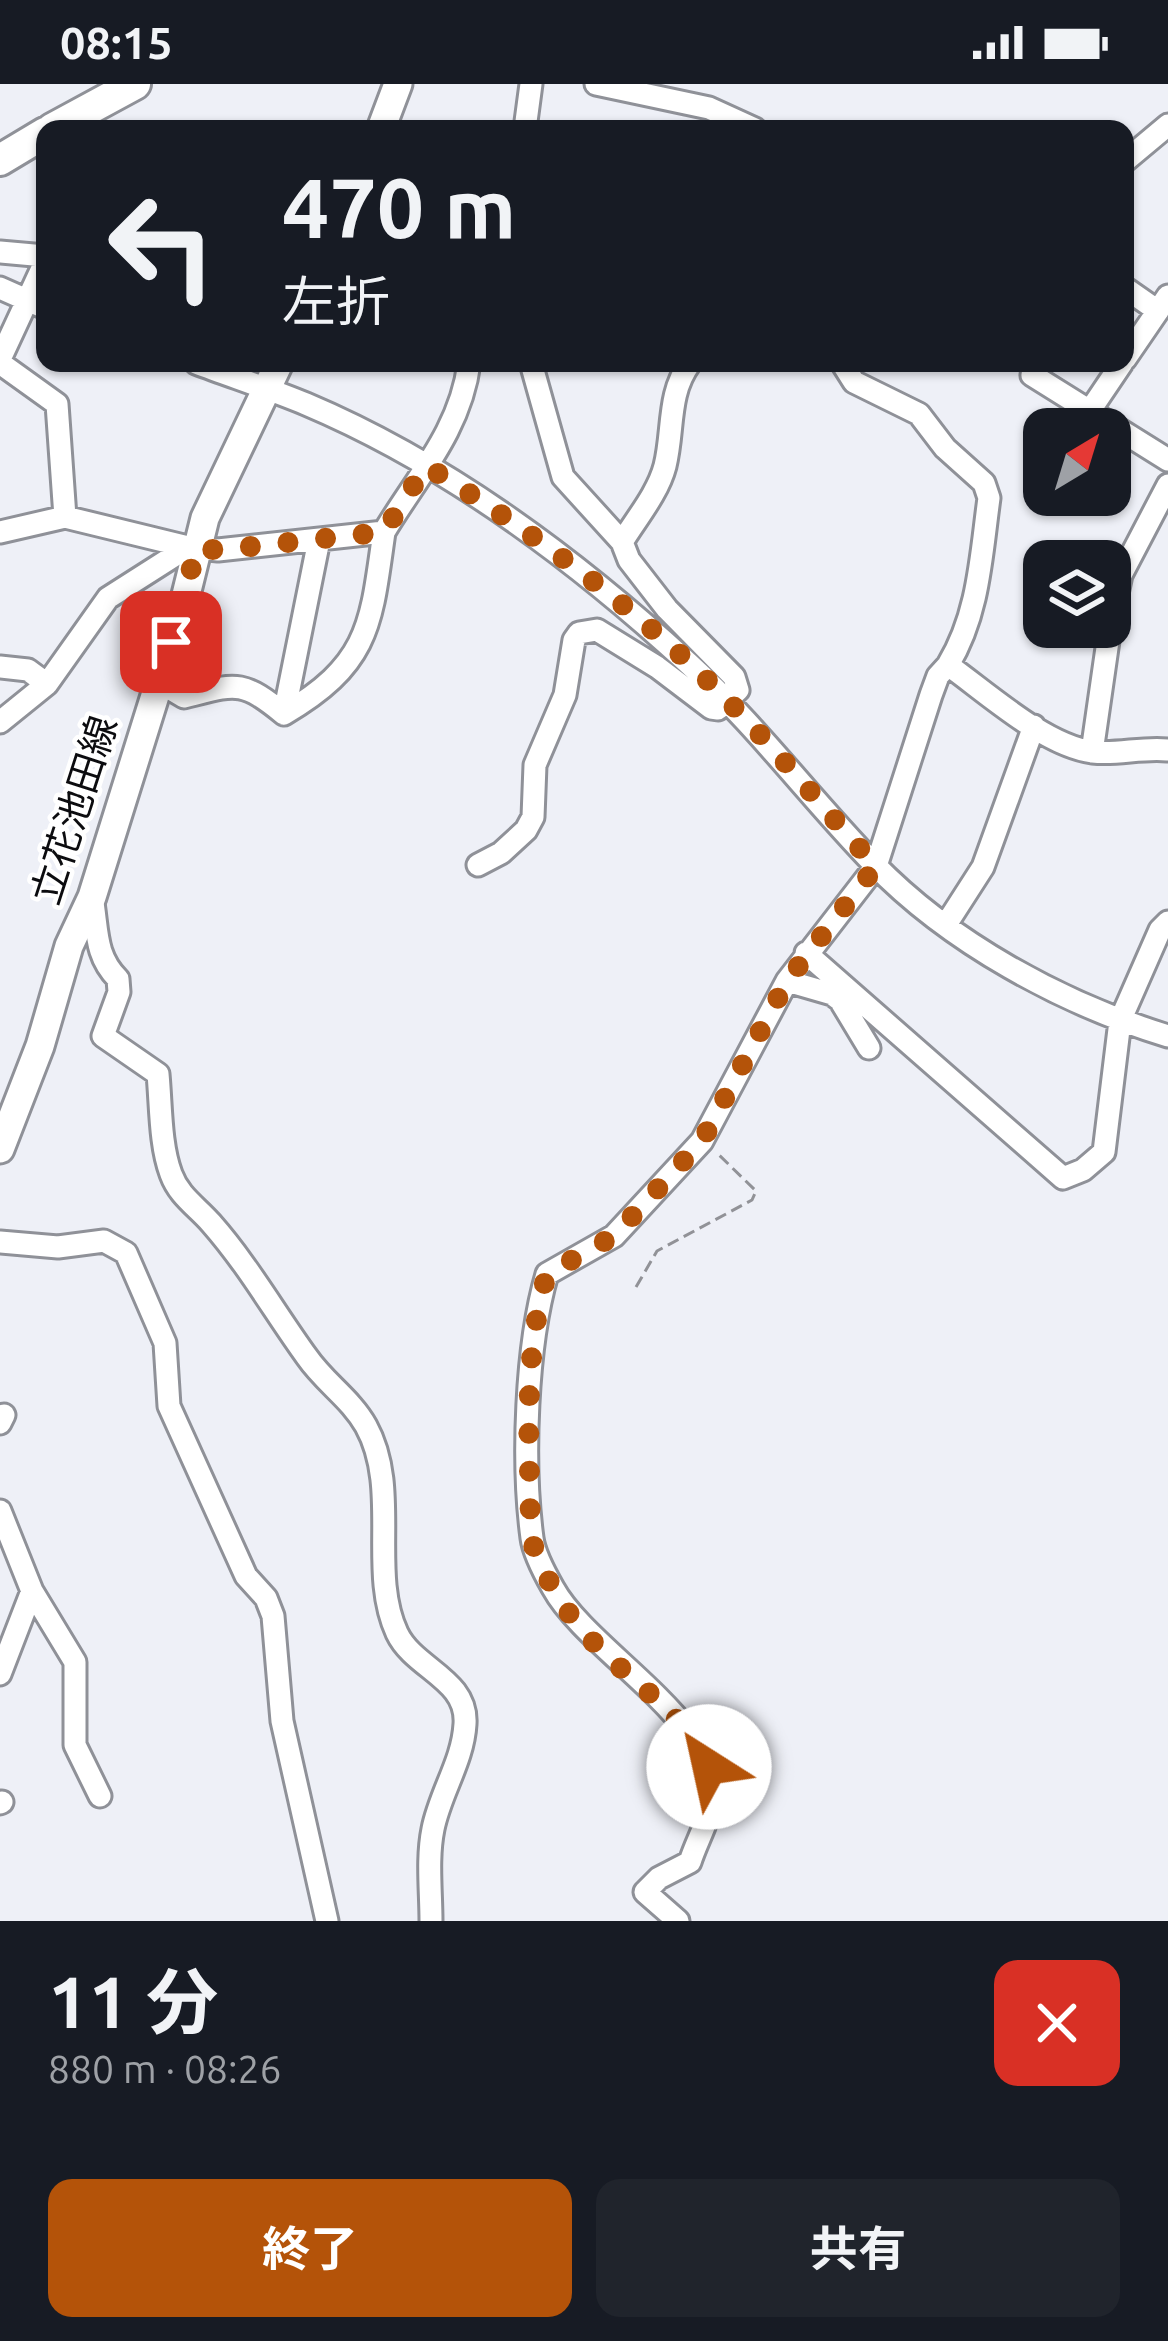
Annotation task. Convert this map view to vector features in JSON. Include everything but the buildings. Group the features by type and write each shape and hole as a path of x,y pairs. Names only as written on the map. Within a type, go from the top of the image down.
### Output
{"highway":[{"path":"68,120 135,84"},
{"path":"0,160 36,138"}],"main road":[{"path":"384,120 398,84"},
{"name":"立花池田線","path":"0,1150 11,1092 92,897 184,603 193,548 273,376"}],"street":[{"path":"526,120 531,84"},
{"path":"596,84 710,108 736,120"},
{"path":"1134,153 1168,125"},
{"path":"0,252 36,258"},
{"path":"0,288 35,304 0,361 57,404 65,517"},
{"path":"1134,292 1163,303 1134,346"},
{"path":"284,714 312,698 363,637 370,623 384,532 452,427 464,399 468,372"},
{"path":"478,865 516,841 532,817 535,765 565,695 579,633 597,630 657,667 711,709 718,709 738,690 738,683 667,609 629,560 622,542 563,477 534,372"},
{"path":"622,542 666,463 673,397 686,372"},
{"path":"678,1921 645,1892 659,1878 689,1862 712,1801 709,1767 698,1744 651,1693 581,1629 554,1590 532,1543 528,1415 536,1312 547,1274 614,1236 702,1141 787,981 876,866 938,676 966,635 989,498 984,484 945,448 919,414 854,382 848,372"},
{"path":"1032,372 1089,408"},
{"path":"1092,408 1116,372"},
{"path":"273,376 310,405 426,466 558,554 637,617 728,700 876,866 947,923 1049,989 1120,1022 1168,1036"},
{"path":"1131,432 1165,451"},
{"path":"1131,556 1168,484"},
{"path":"0,532 65,517 218,550 384,532"},
{"path":"284,714 319,540"},
{"path":"0,722 47,684 108,598 193,548"},
{"path":"1092,752 1107,648"},
{"path":"948,664 1034,726 1092,752 1168,750"},
{"path":"0,668 28,670 47,684"},
{"path":"157,681 184,697 232,685 242,687 284,714"},
{"path":"947,923 982,867 1034,726"},
{"path":"92,897 97,949 103,964 118,979 119,992 103,1036 158,1074 169,1171 179,1190 210,1221 263,1291 309,1361 344,1394 376,1445 387,1586 396,1630 414,1659 447,1679 466,1720 460,1753 433,1831 430,1921"},
{"path":"806,953 1064,1178 1083,1170 1104,1152 1120,1022 1160,930 1168,922"},
{"path":"787,981 840,1000 869,1048"},
{"path":"0,1241 58,1247 104,1240 126,1253 165,1343 169,1406 246,1576 266,1598 273,1616 282,1721 328,1921"},
{"path":"0,1511 32,1591 75,1662 74,1745 100,1796"},
{"path":"0,1674 32,1591"}],"path":[{"path":"637,1287 657,1251 752,1199 756,1191 702,1141"}],"route":[{"path":"171,642 197,548 218,550 384,532 426,466 558,554 663,640 728,700 876,866 787,981 702,1141 614,1236 547,1274 536,1312 528,1415 532,1543 554,1590 581,1629 651,1693 698,1744 709,1767"}]}
